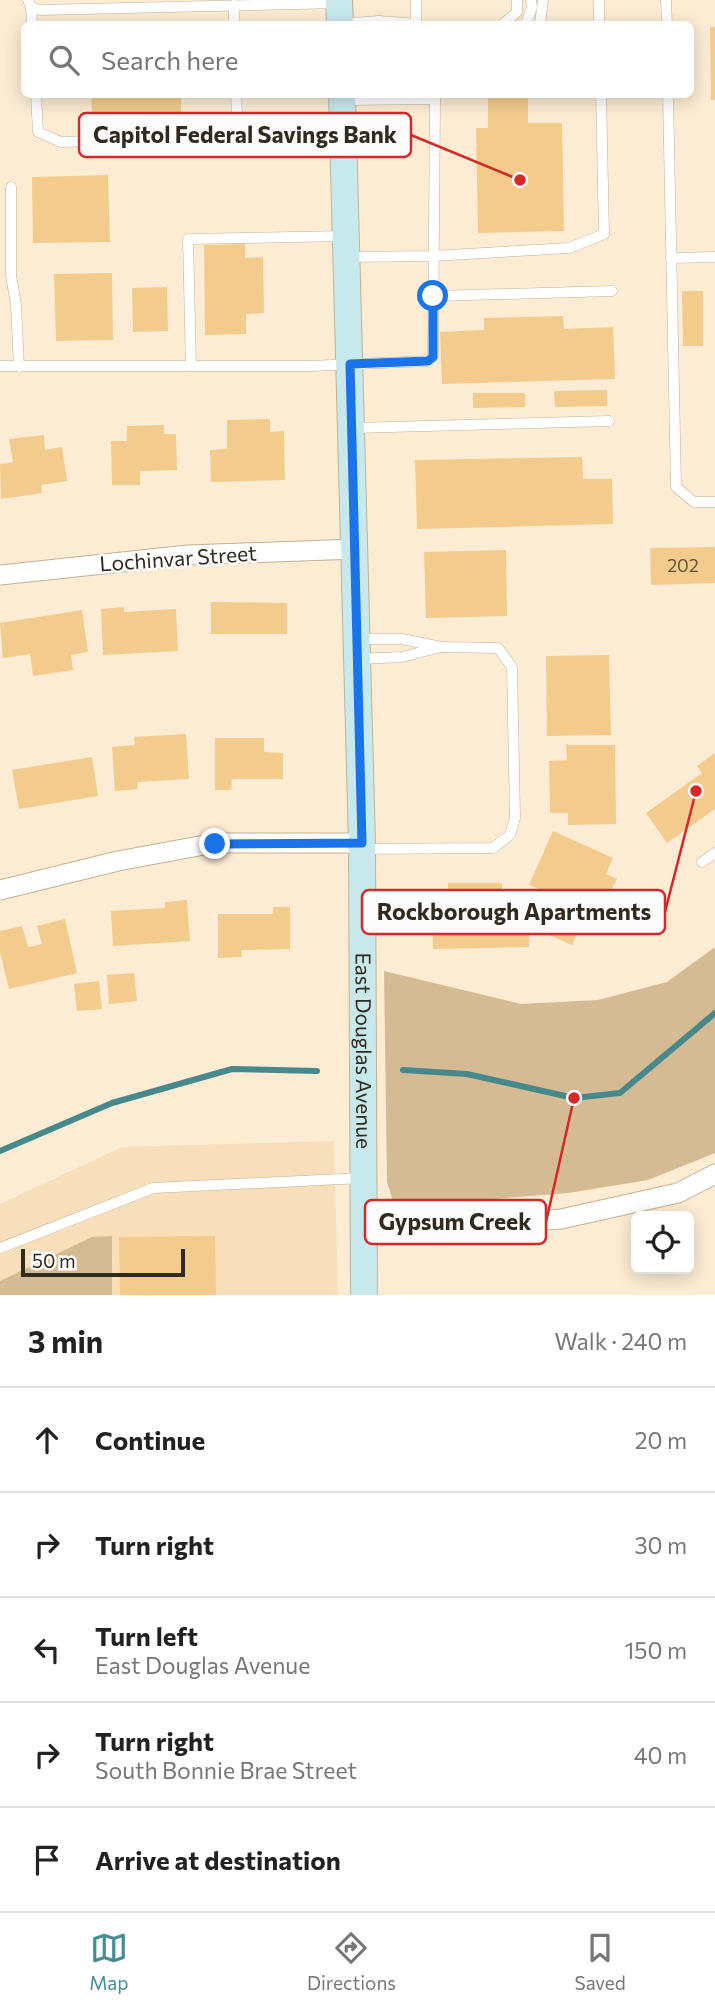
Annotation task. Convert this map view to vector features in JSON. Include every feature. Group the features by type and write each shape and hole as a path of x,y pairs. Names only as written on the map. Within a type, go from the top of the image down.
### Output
{"street":[{"name":"East Douglas Avenue","path":"342,98 362,846 364,1295"},
{"name":"Lochinvar Street","path":"0,575 188,555 356,549"},
{"path":"0,890 118,861 215,844 362,846"},
{"path":"363,1225 470,1225 561,1219 678,1193 715,1174"}],"lane":[{"path":"409,21 416,0"},
{"path":"506,21 517,12 517,0"},
{"path":"527,21 532,7 531,0"},
{"path":"540,21 543,0"},
{"path":"599,0 600,21"},
{"path":"666,0 667,21"},
{"path":"30,4 40,10 73,4 234,5 253,2 379,21"},
{"path":"234,5 234,21"},
{"path":"36,98 38,132 61,142 343,133"},
{"path":"236,98 237,138"},
{"path":"0,366 191,366 428,361 433,357 435,99 388,98"},
{"path":"191,366 188,239 347,246 432,256 569,248 604,234 601,98"},
{"path":"668,98 676,487 694,502 715,502"},
{"path":"11,187 12,275 19,367"},
{"path":"671,258 715,257"},
{"path":"433,296 612,291"},
{"path":"352,428 609,421"},
{"path":"358,649 402,639 441,647 499,648 512,667 514,818 510,835 493,848 362,846"},
{"path":"358,649 402,657 441,647"},
{"path":"702,862 715,853"},
{"path":"0,1248 153,1188 363,1178"}],"shaded area":[{"path":"715,947 715,1153 648,1180 568,1193 419,1205 393,1201 387,1182 384,971 521,1004 598,1000 667,982"},
{"path":"334,1141 338,1295 0,1295 0,1204 122,1147"},
{"path":"112,1236 112,1295 0,1295 0,1281 92,1237"}],"building":[{"path":"710,27 715,27 715,100 711,100"},
{"path":"91,98 181,98 181,112 92,114"},
{"path":"488,98 528,98 528,123 562,123 564,231 478,233 476,128 488,128"},
{"path":"108,175 110,242 33,243 32,177"},
{"path":"245,244 245,258 263,257 264,313 246,314 246,334 205,335 204,245"},
{"path":"112,273 113,340 56,341 54,274"},
{"path":"167,287 168,331 133,332 132,288"},
{"path":"682,291 703,291 703,346 683,346"},
{"path":"563,316 564,329 613,327 615,379 442,384 440,332 484,330 484,318"},
{"path":"607,390 607,406 555,407 554,391"},
{"path":"473,393 525,393 525,407 473,408"},
{"path":"270,419 270,432 284,431 285,480 211,482 210,450 227,449 227,420"},
{"path":"164,425 164,434 176,434 177,470 140,471 140,485 112,485 111,441 127,441 127,426"},
{"path":"44,435 45,450 62,447 67,481 41,485 42,493 1,499 0,464 13,462 9,439"},
{"path":"582,457 583,479 612,479 613,524 417,529 415,460"},
{"path":"715,547 715,583 651,585 650,548"},
{"path":"506,550 507,616 426,618 424,552"},
{"path":"211,602 287,603 287,634 211,634"},
{"path":"124,607 124,612 176,609 178,651 103,655 101,609"},
{"path":"82,610 88,652 71,655 73,670 33,676 30,654 3,658 0,623"},
{"path":"609,655 611,735 547,736 546,656"},
{"path":"186,734 189,779 137,782 138,789 115,791 112,747 135,745 134,737"},
{"path":"215,738 264,738 264,752 283,753 283,779 232,779 231,790 215,790"},
{"path":"566,745 615,745 616,824 568,825 568,813 550,813 549,761 567,760"},
{"path":"715,753 715,809 667,843 646,813 702,773 697,766"},
{"path":"92,757 98,796 19,809 12,770"},
{"path":"553,831 613,858 606,874 617,879 590,933 579,928 572,945 534,928 549,893 529,885"},
{"path":"448,883 502,883 502,910 529,910 529,947 433,949 432,905 448,904"},
{"path":"187,900 190,941 113,946 111,911 165,908 165,902"},
{"path":"273,907 290,907 290,949 241,950 242,957 218,958 218,914 273,914"},
{"path":"65,919 77,973 9,989 0,952 0,931 22,926 28,947 42,944 37,926"},
{"path":"134,973 137,1001 109,1004 107,975"},
{"path":"99,981 102,1009 77,1011 74,984"},
{"path":"215,1236 216,1295 120,1295 119,1237"}],"waterway":[{"path":"403,1070 467,1074 574,1098 620,1093 715,1013"},
{"path":"0,1151 112,1103 232,1069 317,1071"}],"place":[{"name":"Capitol Federal Savings Bank","path":"520,180"},
{"name":"Rockborough Apartments","path":"696,791"},
{"name":"Gypsum Creek","path":"574,1098"}],"route":[{"path":"215,844 362,843 350,364 428,361 433,357 433,296"}]}
